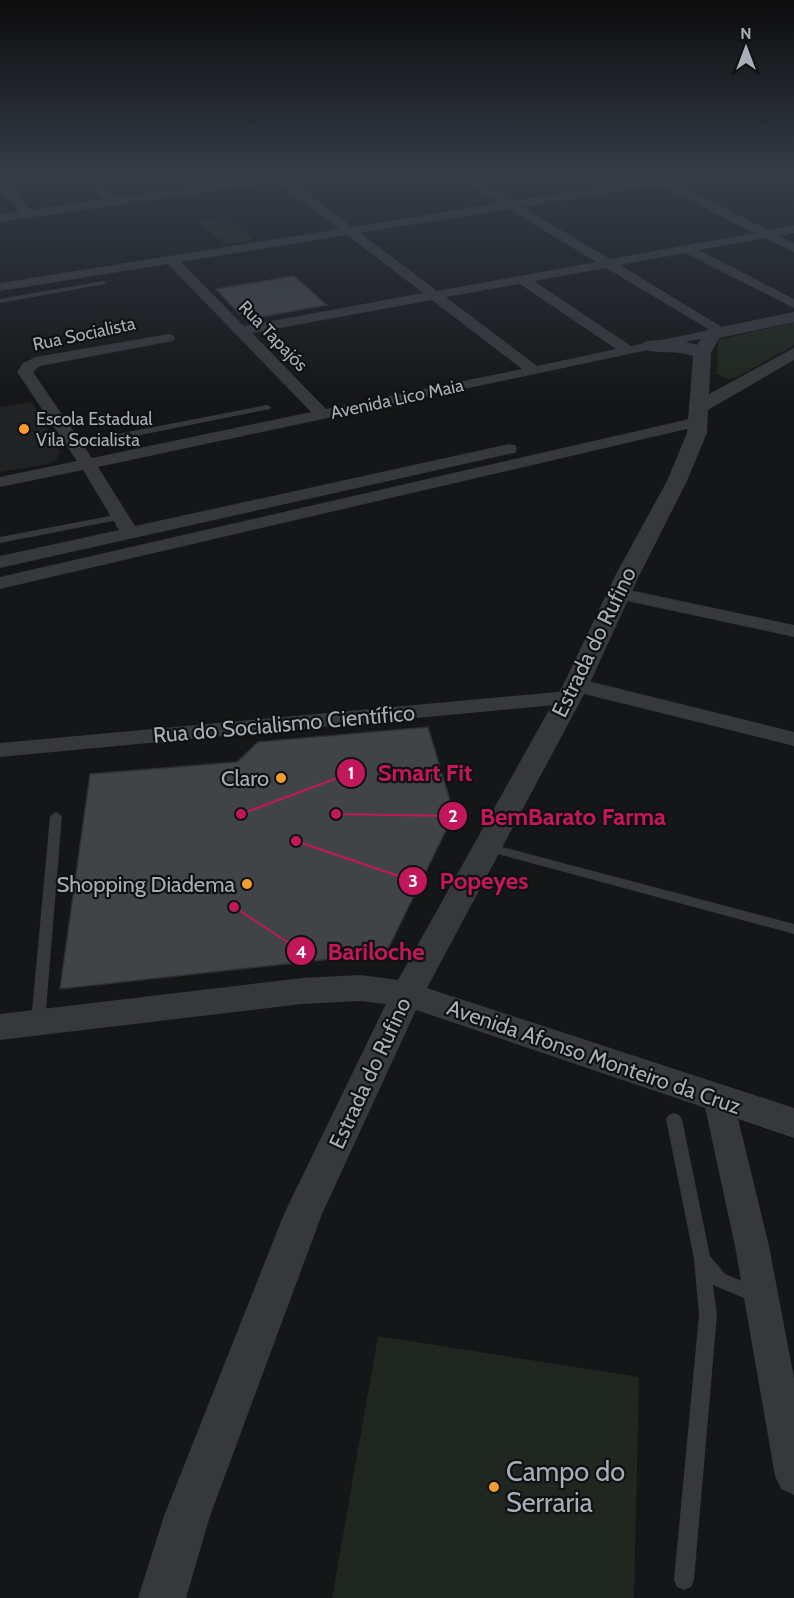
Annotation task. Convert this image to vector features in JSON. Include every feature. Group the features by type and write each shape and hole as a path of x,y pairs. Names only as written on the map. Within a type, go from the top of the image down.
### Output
{"street":[{"path":"0,287 247,248"},
{"path":"371,248 534,371"},
{"path":"582,248 718,333"},
{"path":"240,331 695,248"},
{"path":"687,249 794,304"},
{"name":"Rua Tapajós","path":"171,260 323,415"},
{"path":"522,279 628,351"},
{"name":"Avenida Lico Maia","path":"0,482 794,317"},
{"name":"Estrada do Rufino","path":"162,1598 187,1516 303,1214 407,994 572,692 628,574 677,482 697,433 702,353 718,333"},
{"name":"Rua Socialista","path":"130,533 76,445 25,372 28,366 58,357 168,338"},
{"path":"650,346 682,346 702,353"},
{"path":"0,562 130,533 375,487 417,487 653,432 698,415 740,384 794,353"},
{"path":"701,374 722,383 740,384"},
{"path":"0,588 80,564 375,487 397,474 636,420 698,415"},
{"path":"636,420 653,432"},
{"path":"397,474 402,483 417,487"},
{"path":"108,538 106,549 117,556"},
{"path":"72,546 82,555 80,564"},
{"path":"620,594 792,626"},
{"name":"Rua do Socialismo Científico","path":"0,750 572,692 794,739"},
{"name":"Avenida Afonso Monteiro da Cruz","path":"0,1027 302,991 360,987 407,994 794,1123"},
{"path":"717,1098 762,1298 794,1476"}],"lane":[{"path":"0,301 103,284"},
{"path":"76,445 267,407"},
{"path":"0,540 120,517"},
{"path":"38,1022 56,816"},
{"path":"487,847 794,929"},
{"path":"674,1119 702,1259 708,1315 684,1580"},
{"path":"702,1259 719,1279 762,1298"}],"shaded area":[{"path":"794,322 794,345 737,377 729,379 716,374 719,340"},
{"name":"Escola Estadual Vila Socialista","path":"32,402 60,451 56,460 49,464 0,472 0,407"},
{"name":"Campo do Serraria","path":"378,1336 639,1377 634,1598 332,1598"}],"building":[{"path":"294,276 327,305 261,317 255,311 239,314 216,289"},
{"name":"Shopping Diadema","path":"428,727 454,814 386,953 60,989 90,774 237,762 258,742"}],"place":[{"name":"Escola Estadual Vila Socialista","path":"24,429"},
{"name":"Claro","path":"281,778"},
{"name":"Smart Fit","path":"241,814"},
{"name":"BemBarato Farma","path":"336,814"},
{"name":"Popeyes","path":"296,841"},
{"name":"Shopping Diadema","path":"247,884"},
{"name":"Bariloche","path":"234,907"},
{"name":"Campo do Serraria","path":"494,1487"}]}
